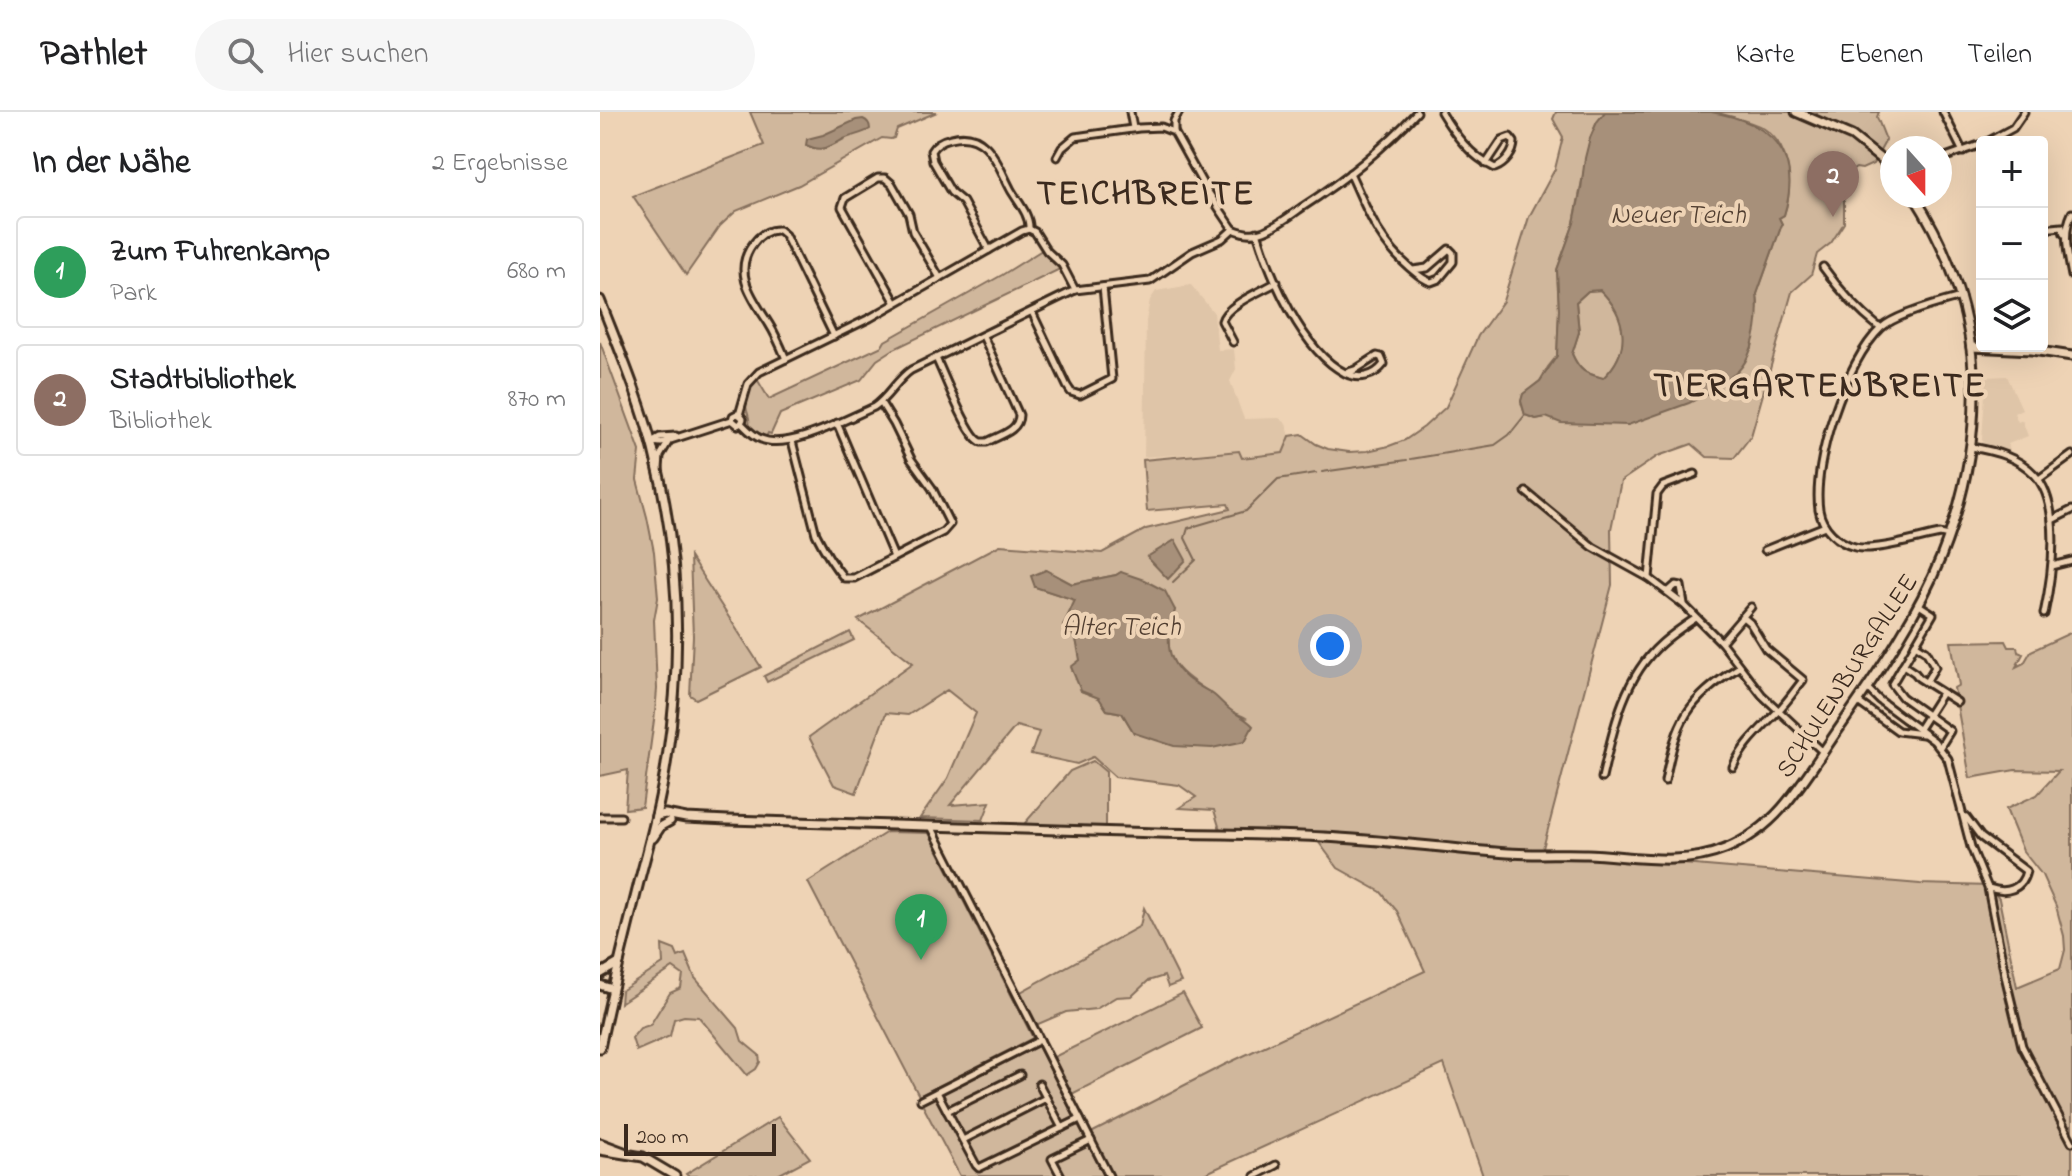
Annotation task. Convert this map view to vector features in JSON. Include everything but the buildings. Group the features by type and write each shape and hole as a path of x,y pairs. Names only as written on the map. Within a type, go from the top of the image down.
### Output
{"street":[{"path":"1130,112 1133,128"},
{"path":"1179,112 1174,121 1174,132 1204,186 1233,229 1247,233 1264,231 1350,173 1417,112"},
{"path":"1441,112 1464,146 1486,164 1495,168 1514,149 1510,137 1502,140 1486,164"},
{"path":"1796,112 1852,136 1880,158"},
{"path":"1943,112 1963,152"},
{"path":"1998,136 2013,128 2024,112"},
{"path":"1057,157 1075,137 1133,128 1161,127 1174,132"},
{"path":"989,250 963,202 951,192 933,161 931,151 938,143 962,137 986,146 1028,218 1029,229"},
{"path":"1952,155 1976,146"},
{"path":"1350,173 1377,232 1394,254 1426,281 1434,281 1446,272 1453,262 1453,253 1449,249 1427,268 1413,270"},
{"path":"896,303 842,207 845,198 878,178 885,178 892,184 909,214 913,232 940,278"},
{"name":"SCHULENBURGALLEE","path":"686,818 1310,837 1511,854 1581,854 1664,860 1691,859 1728,848 1770,820 1798,789 1858,702 1919,605 1961,502 1972,447 1975,387 1971,347 1961,297 1936,231 1922,208"},
{"path":"2065,237 2072,213"},
{"path":"2048,228 2062,227 2072,276"},
{"path":"786,359 771,327 749,293 744,277 748,252 758,238 771,229 785,235 834,336"},
{"path":"741,423 739,415 751,379 759,372 896,303 1022,231 1029,229 1035,232 1062,265 1075,290"},
{"path":"732,420 736,424 741,423 761,439 792,441 881,403 903,375 1075,290 1145,282 1222,239 1233,229"},
{"path":"1257,232 1277,282 1318,354 1334,367 1352,377 1380,370 1383,360 1377,356 1345,373"},
{"path":"1823,267 1858,311 1880,328"},
{"path":"1233,342 1222,321 1224,315 1277,282"},
{"path":"1032,312 1067,386 1074,394 1080,395 1112,379 1103,286"},
{"path":"1949,536 1940,534 1860,548 1841,540 1825,526 1819,512 1818,485 1838,402 1860,356 1880,328 1961,297"},
{"path":"600,300 634,387 659,474 672,555 677,637 667,758 600,1048"},
{"path":"936,358 967,424 977,440 987,442 1016,427 1019,415 983,336"},
{"path":"1971,347 2032,350 2072,356"},
{"path":"792,441 816,534 844,578 854,578 943,532 950,524 881,403"},
{"path":"651,442 661,443 739,415"},
{"path":"837,423 894,557"},
{"path":"659,474 660,456 673,438"},
{"path":"1972,447 2011,458 2039,479 2052,520 2052,566 2044,614"},
{"path":"2039,479 2072,455"},
{"path":"1649,578 1657,494 1663,486 1695,474"},
{"path":"1526,492 1593,547 1649,578 1684,605 1721,642 1762,695 1823,752"},
{"path":"2052,520 2072,510"},
{"path":"1765,550 1825,526"},
{"path":"2052,566 2072,561"},
{"path":"1668,592 1676,585 1681,586 1684,605"},
{"path":"1919,605 1933,614 1892,684 1902,697 1950,731 1940,747"},
{"path":"1721,642 1751,607"},
{"path":"1733,767 1743,748 1803,680 1766,649 1743,617"},
{"path":"1602,778 1620,710 1637,673 1662,643 1696,618"},
{"path":"1915,644 1926,651 1935,667 1926,682"},
{"path":"1903,665 1957,702"},
{"path":"1665,781 1671,746 1683,717 1704,691 1739,667"},
{"path":"1867,688 1940,747 1948,759 1971,847 1988,888 2022,1046 2072,1142"},
{"path":"1918,729 1942,693"},
{"path":"1858,702 1898,731 1925,734"},
{"path":"1962,810 1981,837 2026,871 2022,883 2011,890 2001,892 1988,888"},
{"path":"656,816 665,814 686,818"},
{"path":"656,816 670,821 686,818"},
{"path":"600,817 621,817"},
{"path":"648,847 659,829 670,821"},
{"path":"931,826 1109,1176"},
{"path":"600,975 619,963"},
{"path":"600,975 613,986"},
{"path":"600,985 613,986"},
{"path":"921,1100 1040,1040"},
{"path":"947,1111 1020,1075"},
{"path":"1039,1084 1062,1128"},
{"path":"937,1092 979,1168 1080,1119"},
{"path":"963,1140 1046,1098"},
{"path":"1061,1176 1052,1159 1091,1140"},
{"path":"601,1146 643,1157 675,1176"},
{"path":"1255,1176 1276,1165"}],"shaded area":[{"path":"750,112 937,112 897,129 894,138 882,138 799,185 736,211 720,226 686,275 633,196 764,145"},
{"path":"1556,112 1605,112 1590,138 1574,223 1557,270 1557,356 1540,381 1523,394 1521,402 1525,415 1536,419 1716,382 1752,348 1757,294 1782,224 1779,218 1784,215 1787,203 1787,165 1784,153 1770,133 1747,121 1710,112 1879,112 1877,117 1884,136 1880,136 1880,151 1873,164 1856,168 1837,181 1844,198 1844,223 1831,243 1817,254 1811,275 1792,292 1751,436 1734,458 1707,457 1692,444 1658,456 1621,481 1611,529 1612,585 1542,852 1920,884 1990,886 1999,899 2017,987 2060,969 2065,950 2056,906 2042,875 2023,851 2006,809 2037,795 2059,771 2015,770 1970,778 1954,688 1959,685 1951,642 2006,641 2009,647 2017,647 2018,652 2023,654 2016,667 2024,663 2031,651 2072,632 2072,1176 1483,1176 1444,1064 1200,1176 1111,1176 1091,1133 1224,1065 1425,971 1397,911 1381,892 1338,868 1314,836 1221,833 1214,810 1179,808 1196,797 1179,785 1115,777 1093,757 1077,764 1031,754 1039,732 1016,726 950,805 990,802 983,820 920,818 948,778 976,713 947,690 908,715 886,713 856,793 834,785 809,737 913,663 858,620 1000,545 1102,553 1146,529 1230,509 1228,504 1147,511 1143,460 1239,451 1242,458 1283,453 1290,436 1302,434 1328,449 1367,451 1405,440 1424,427 1446,407 1478,336 1503,301 1529,217 1555,169 1563,137 1553,119","holes":["1046,570 1072,584 1121,572 1175,610 1168,639 1172,659 1186,676 1226,708 1246,718 1134,733 1122,713 1107,710 1099,698 1081,691 1075,600 1035,587"]},
{"path":"1042,250 1060,269 894,349 877,360 861,380 780,414 771,434 768,433 766,437 749,427 746,398 757,379 769,399 882,346 885,341"},
{"path":"1191,285 1214,313 1218,350 1234,349 1236,369 1230,381 1244,419 1279,418 1286,423 1290,436 1283,453 1242,458 1239,451 1144,457 1146,321 1150,300 1156,291"},
{"path":"1600,290 1616,311 1623,334 1619,356 1603,378 1584,371 1572,354 1579,332 1576,302 1588,291"},
{"path":"600,342 640,451 637,480 654,552 658,598 654,620 657,689 642,807 625,809 628,770 600,776"},
{"path":"2007,376 2022,409 2014,413 2018,422 2022,420 2028,436 2008,444 2011,454 1986,446 1982,440 1986,377"},
{"path":"690,557 761,667 696,699 690,695 693,636"},
{"path":"850,632 854,640 767,682 764,676"},
{"path":"1093,761 1106,772 1106,827 1024,824 1070,771"},
{"path":"887,832 929,833 1033,1038 919,1096 808,882"},
{"path":"1144,908 1181,982 1168,987 1164,976 1148,981 1132,996 1116,997 1096,1009 1066,1012 1036,1025 1019,993 1140,926"},
{"path":"662,945 675,950 678,957 685,954 695,978 738,1028 742,1041 759,1055 760,1062 756,1069 747,1075 699,1017 674,1019 670,1036 636,1051 632,1038 640,1028 650,1025 670,993 681,988 683,975 673,968 620,1003 621,991 663,964"},
{"path":"1183,993 1202,1028 1072,1094 1054,1057"},
{"path":"1038,1046 1104,1176 960,1176 922,1104"},
{"path":"778,1117 810,1158 776,1176 686,1174"}],"water":[{"name":"Neuer Teich","path":"1605,112 1711,112 1732,117 1765,133 1777,144 1789,174 1784,215 1779,218 1782,224 1757,294 1755,334 1746,360 1729,378 1717,382 1714,390 1689,403 1628,425 1561,423 1546,417 1536,419 1525,415 1521,401 1523,394 1540,381 1557,356 1557,270 1574,223 1585,158 1597,122","holes":["1600,290 1620,322 1622,345 1619,357 1603,378 1584,371 1572,354 1579,332 1576,302 1588,291"]},
{"path":"863,119 870,126 867,131 825,148 806,145 807,139"},
{"path":"1175,540 1186,560 1168,579 1147,557"},
{"name":"Alter Teich","path":"1046,570 1072,584 1121,572 1165,591 1175,610 1169,638 1174,663 1187,678 1253,726 1245,741 1212,748 1174,746 1134,733 1122,713 1107,710 1099,698 1081,691 1071,667 1080,660 1076,639 1063,626 1075,600 1035,587 1031,576"}],"waterway":[{"path":"1411,459 1495,445 1509,435 1525,415"},
{"path":"1322,472 1407,460"},
{"path":"1173,582 1196,560 1185,538 1188,528 1246,511 1278,479 1316,473"}],"place":[{"name":"Stadtbibliothek","path":"1833,217"},
{"name":"Zum Fuhrenkamp","path":"921,960"}],"district":[{"name":"TEICHBREITE","path":"1146,192"},
{"name":"TIERGARTENBREITE","path":"1820,384"}]}
